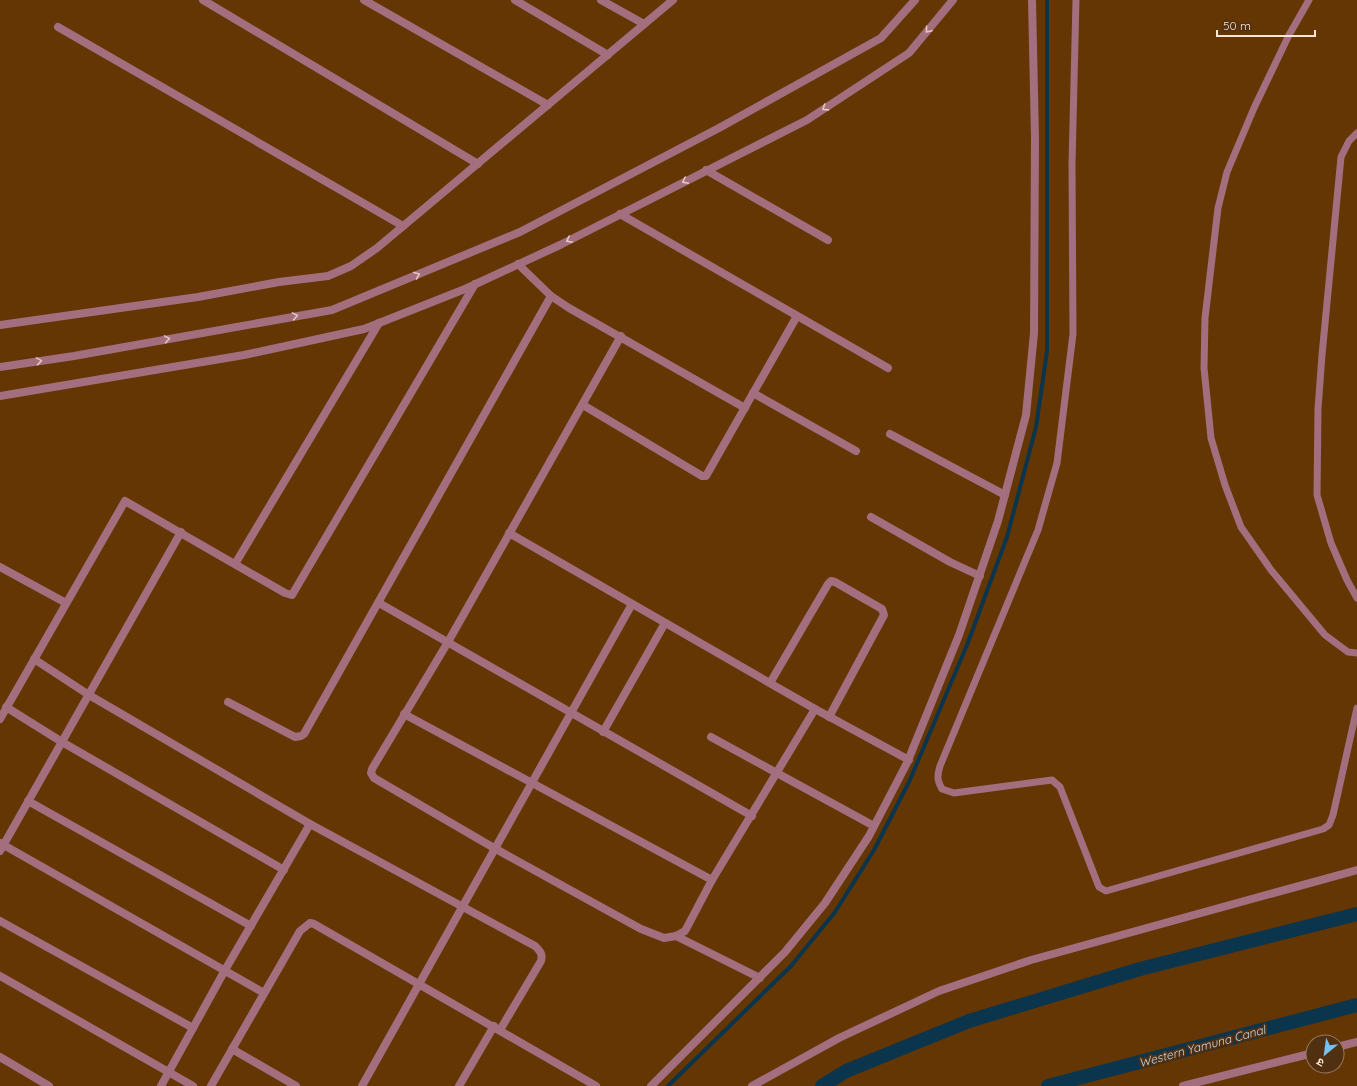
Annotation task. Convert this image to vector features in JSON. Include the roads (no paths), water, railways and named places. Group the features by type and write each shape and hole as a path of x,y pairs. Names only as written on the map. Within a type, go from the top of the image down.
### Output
{"street":[{"path":"202,0 478,164"},
{"path":"364,0 548,105"},
{"path":"515,0 608,55"},
{"path":"601,0 644,24"},
{"path":"0,324 198,297 280,282 328,276 351,266 403,226 673,0"},
{"path":"0,396 244,355 364,330 379,324 475,284 518,264 807,120 909,54 953,0"},
{"path":"651,1086 785,952 825,903 874,826 909,760 959,635 980,576 1005,495 1026,415 1034,333 1032,0"},
{"path":"0,367 74,356 332,310 520,232 712,132 881,38 911,1"},
{"path":"58,27 403,226"},
{"path":"706,170 828,240"},
{"path":"620,214 888,368"},
{"path":"518,264 551,296 745,408"},
{"path":"0,719 125,501 285,593 289,595 294,593 475,284"},
{"path":"228,702 295,737 301,736 326,697 551,296"},
{"path":"583,405 702,476 706,476 797,316"},
{"path":"235,564 379,324"},
{"path":"621,336 448,642 404,714 371,773 374,778 494,848 641,929 664,938 676,936 685,931 712,880 752,816 775,773 815,709"},
{"path":"753,393 856,451"},
{"path":"890,434 1005,495"},
{"path":"871,517 950,562 980,576"},
{"path":"181,532 89,695 1,846 264,993"},
{"path":"509,533 829,717 909,760"},
{"path":"0,566 66,603"},
{"path":"770,683 831,581 882,609 884,615 829,717"},
{"path":"379,603 752,816"},
{"path":"362,1086 494,848 572,714 632,604"},
{"path":"603,732 665,623"},
{"path":"34,659 89,695 310,824 462,908 535,946 540,951 542,956 459,1086"},
{"path":"6,708 284,870"},
{"path":"404,714 712,880"},
{"path":"711,737 874,826"},
{"path":"28,801 251,926"},
{"path":"161,1086 225,970 310,824"},
{"path":"752,1086 839,1038 939,991 1031,960 1357,870"},
{"path":"0,921 193,1028"},
{"path":"211,1086 300,931 310,923 497,1028 596,1086"},
{"path":"676,936 760,978"},
{"path":"0,976 193,1086"},
{"path":"1345,1045 1357,1042"},
{"path":"232,1048 296,1086"},
{"path":"1183,1086 1305,1055"},
{"path":"0,1057 49,1086"}],"lane":[{"path":"1076,0 1072,164 1073,334 1057,463 1038,530 940,766 937,776 939,782 942,789 954,793 1052,780 1056,782 1060,787 1099,887 1106,891 1323,829 1329,825 1333,815 1357,708"},
{"path":"1309,0 1276,62 1227,172 1218,208 1206,310 1204,368 1211,438 1225,485 1241,527 1271,570 1325,635 1343,649 1357,653"},
{"path":"1357,133 1349,141 1341,157 1318,409 1317,495 1331,543 1347,580 1357,598"}],"waterway":[{"path":"668,1086 791,966 835,912 874,850 909,782 967,645 1007,537 1036,427 1047,351 1047,0"},
{"path":"822,1086 846,1071 969,1021 1140,969 1357,914"},
{"name":"Western Yamuna Canal","path":"1048,1086 1357,1005"}]}
